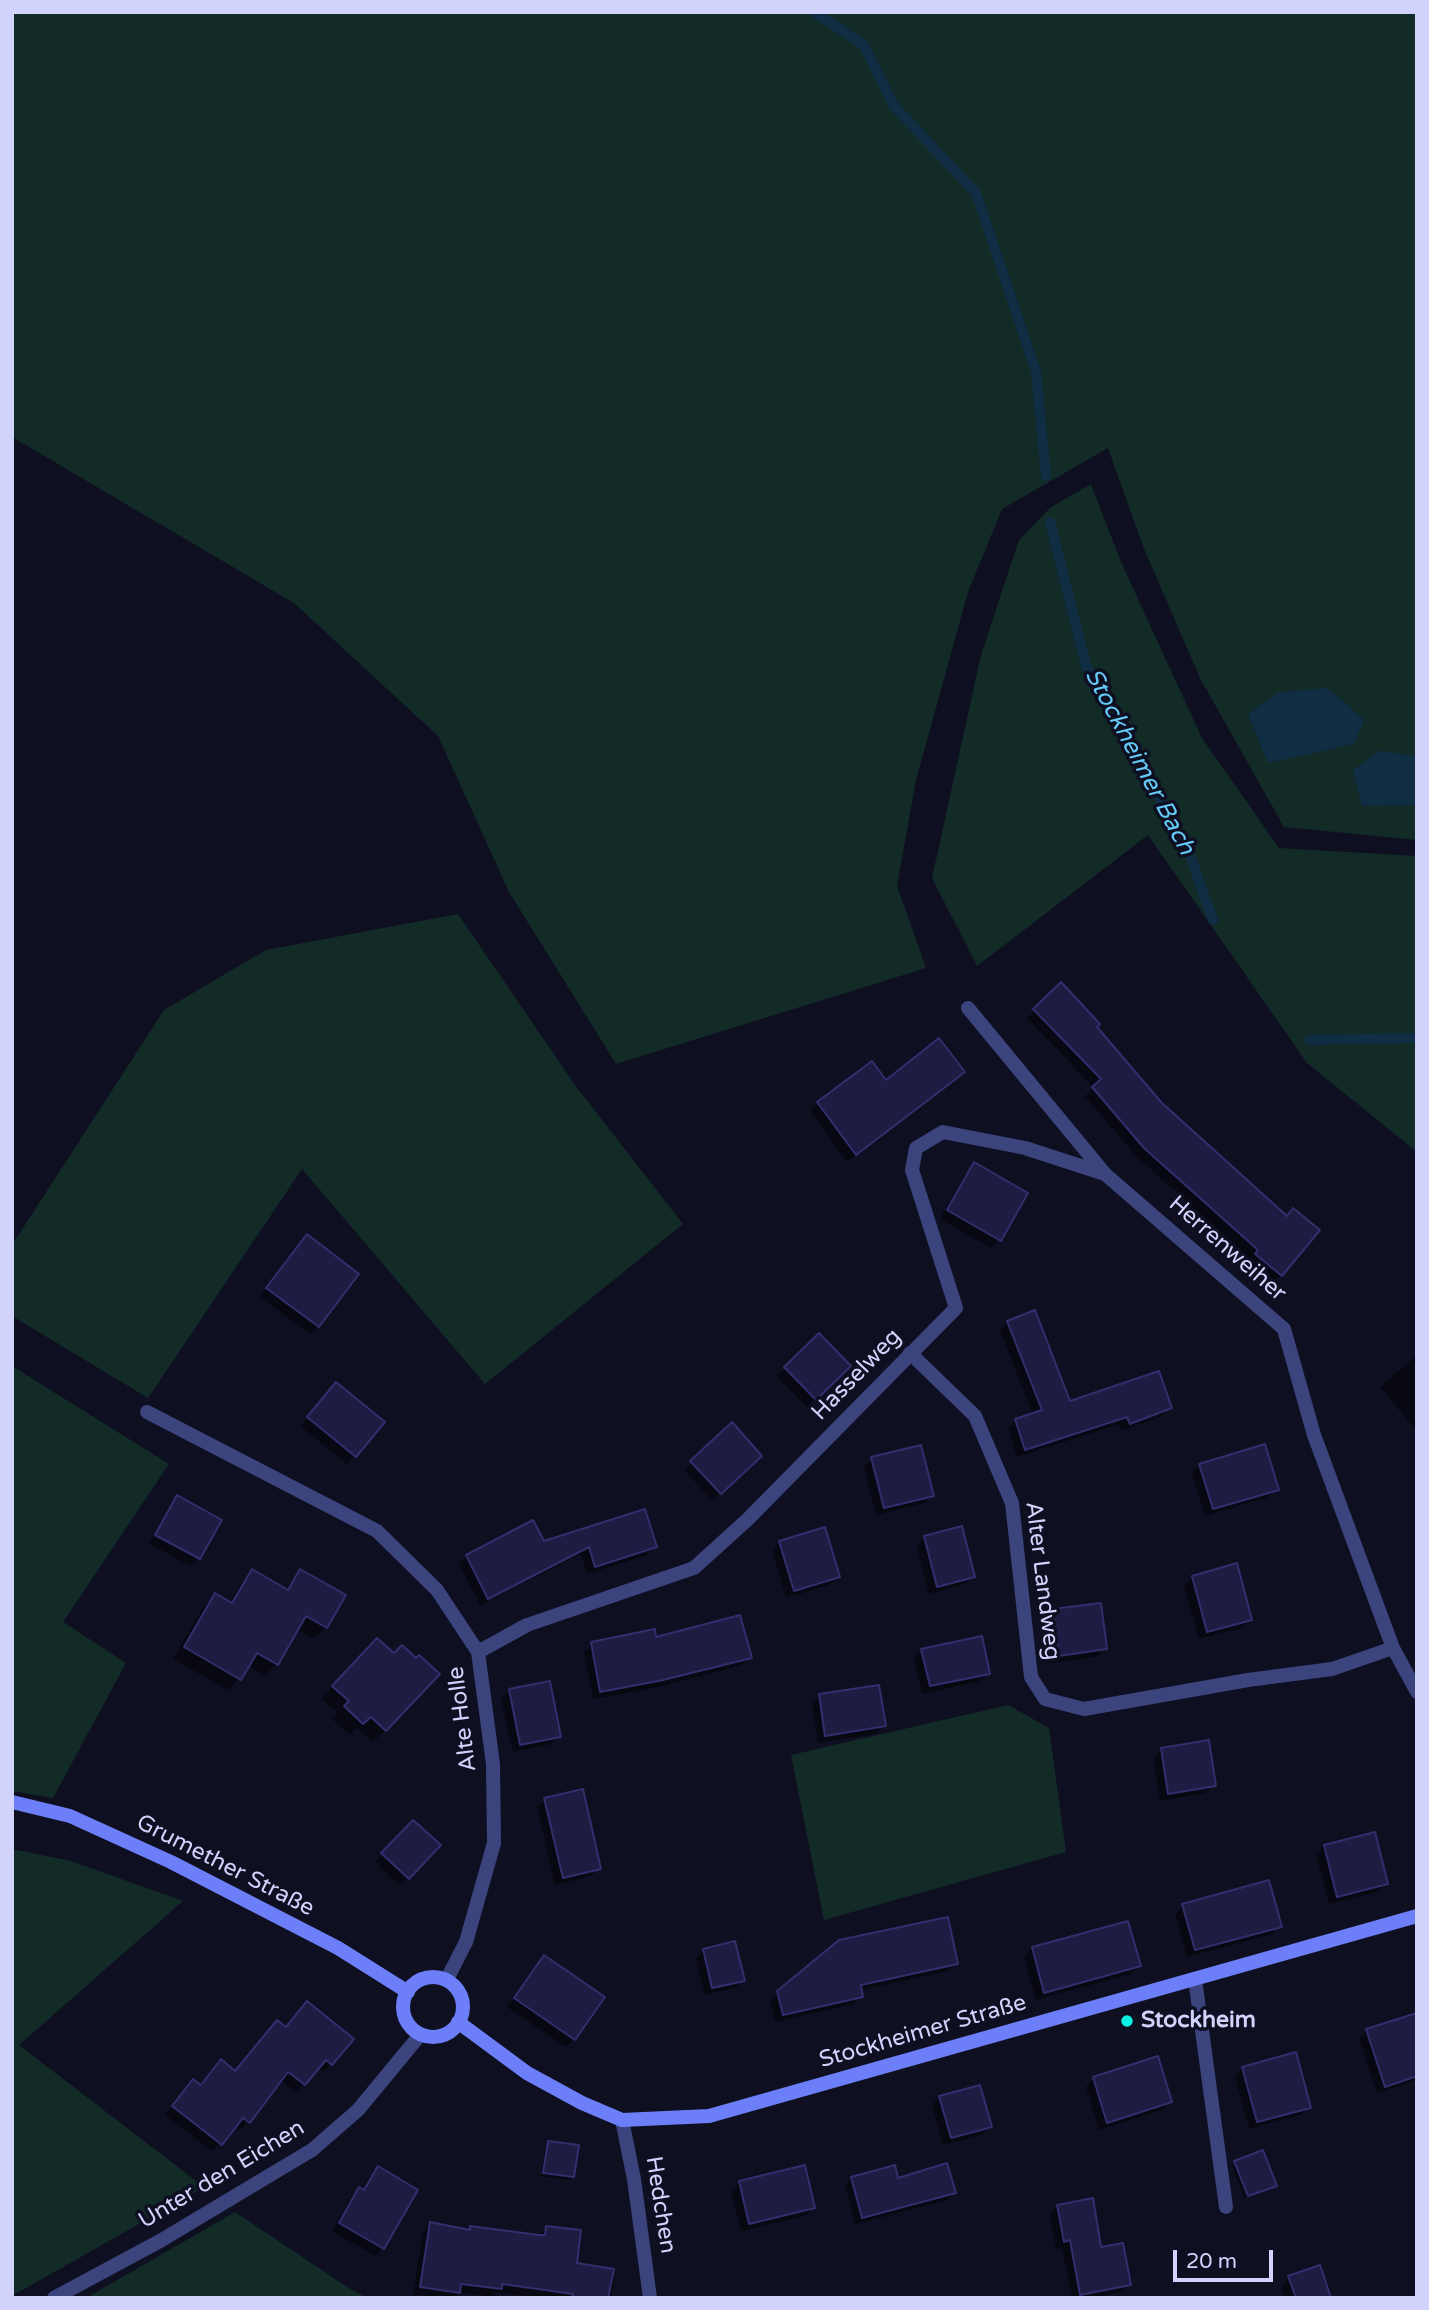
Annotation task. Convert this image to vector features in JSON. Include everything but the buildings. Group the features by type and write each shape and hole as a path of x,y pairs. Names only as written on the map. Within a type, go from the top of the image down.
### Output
{"street":[{"name":"Herrenweiher","path":"968,1008 1105,1174 1284,1329 1314,1435 1393,1648 1417,1692"},
{"name":"Hasselweg","path":"478,1652 527,1625 694,1568 747,1520 956,1308 912,1170 916,1148 943,1132 1025,1148 1105,1174"},
{"name":"Alter Landweg","path":"910,1353 975,1416 1012,1503 1031,1677 1045,1699 1084,1709 1332,1669 1393,1648"},
{"name":"Alte Holle","path":"147,1412 377,1531 437,1590 478,1652 493,1764 494,1843 466,1942 447,1979"},
{"name":"Grumether Straße","path":"12,1802 70,1816 171,1862 338,1948 408,1992"},
{"name":"Stockheimer Straße","path":"458,2022 527,2073 582,2103 622,2120 709,2116 1417,1916"},
{"path":"429,1976 447,1979 462,1995 458,2022 444,2035 420,2035 406,2018 403,2009 408,1992 416,1983 429,1976"},
{"path":"1195,1979 1226,2207"},
{"name":"Unter den Eichen","path":"54,2298 171,2235 312,2150 358,2110 420,2035"},
{"name":"Hedchen","path":"622,2120 634,2179 650,2298"}],"green space":[{"path":"12,12 1417,12 1417,840 1284,827 1201,680 1144,549 1108,448 1002,509 968,592 916,780 897,886 926,968 616,1064 509,892 438,736 294,603 12,437"},
{"path":"1091,484 1121,562 1202,738 1279,848 1417,856 1417,1152 1307,1063 1148,835 977,966 932,878 981,655 1019,540 1051,507"},
{"path":"458,914 575,1085 683,1224 485,1384 302,1169 148,1398 12,1316 12,1245 164,1010 266,950"},
{"path":"12,1366 169,1464 63,1622 126,1663 53,1798 12,1791"},
{"path":"1008,1705 1049,1728 1066,1852 824,1920 791,1755"},
{"path":"12,1849 71,1861 183,1901 19,2045 204,2187 12,2296"},
{"path":"235,2212 350,2289 368,2298 86,2298"}],"water":[{"path":"1328,688 1364,720 1354,744 1268,763 1248,714 1279,692"},
{"path":"1378,751 1417,756 1417,805 1362,806 1353,771"}],"waterway":[{"name":"Stockheimer Bach","path":"814,12 864,45 894,106 976,193 1036,372 1046,476"},
{"name":"Stockheimer Bach","path":"1050,522 1086,666 1188,850 1213,920"},
{"name":"Stockheimer Bach","path":"1309,1040 1417,1038"}],"place":[{"name":"Stockheim","path":"1127,2021"}]}
